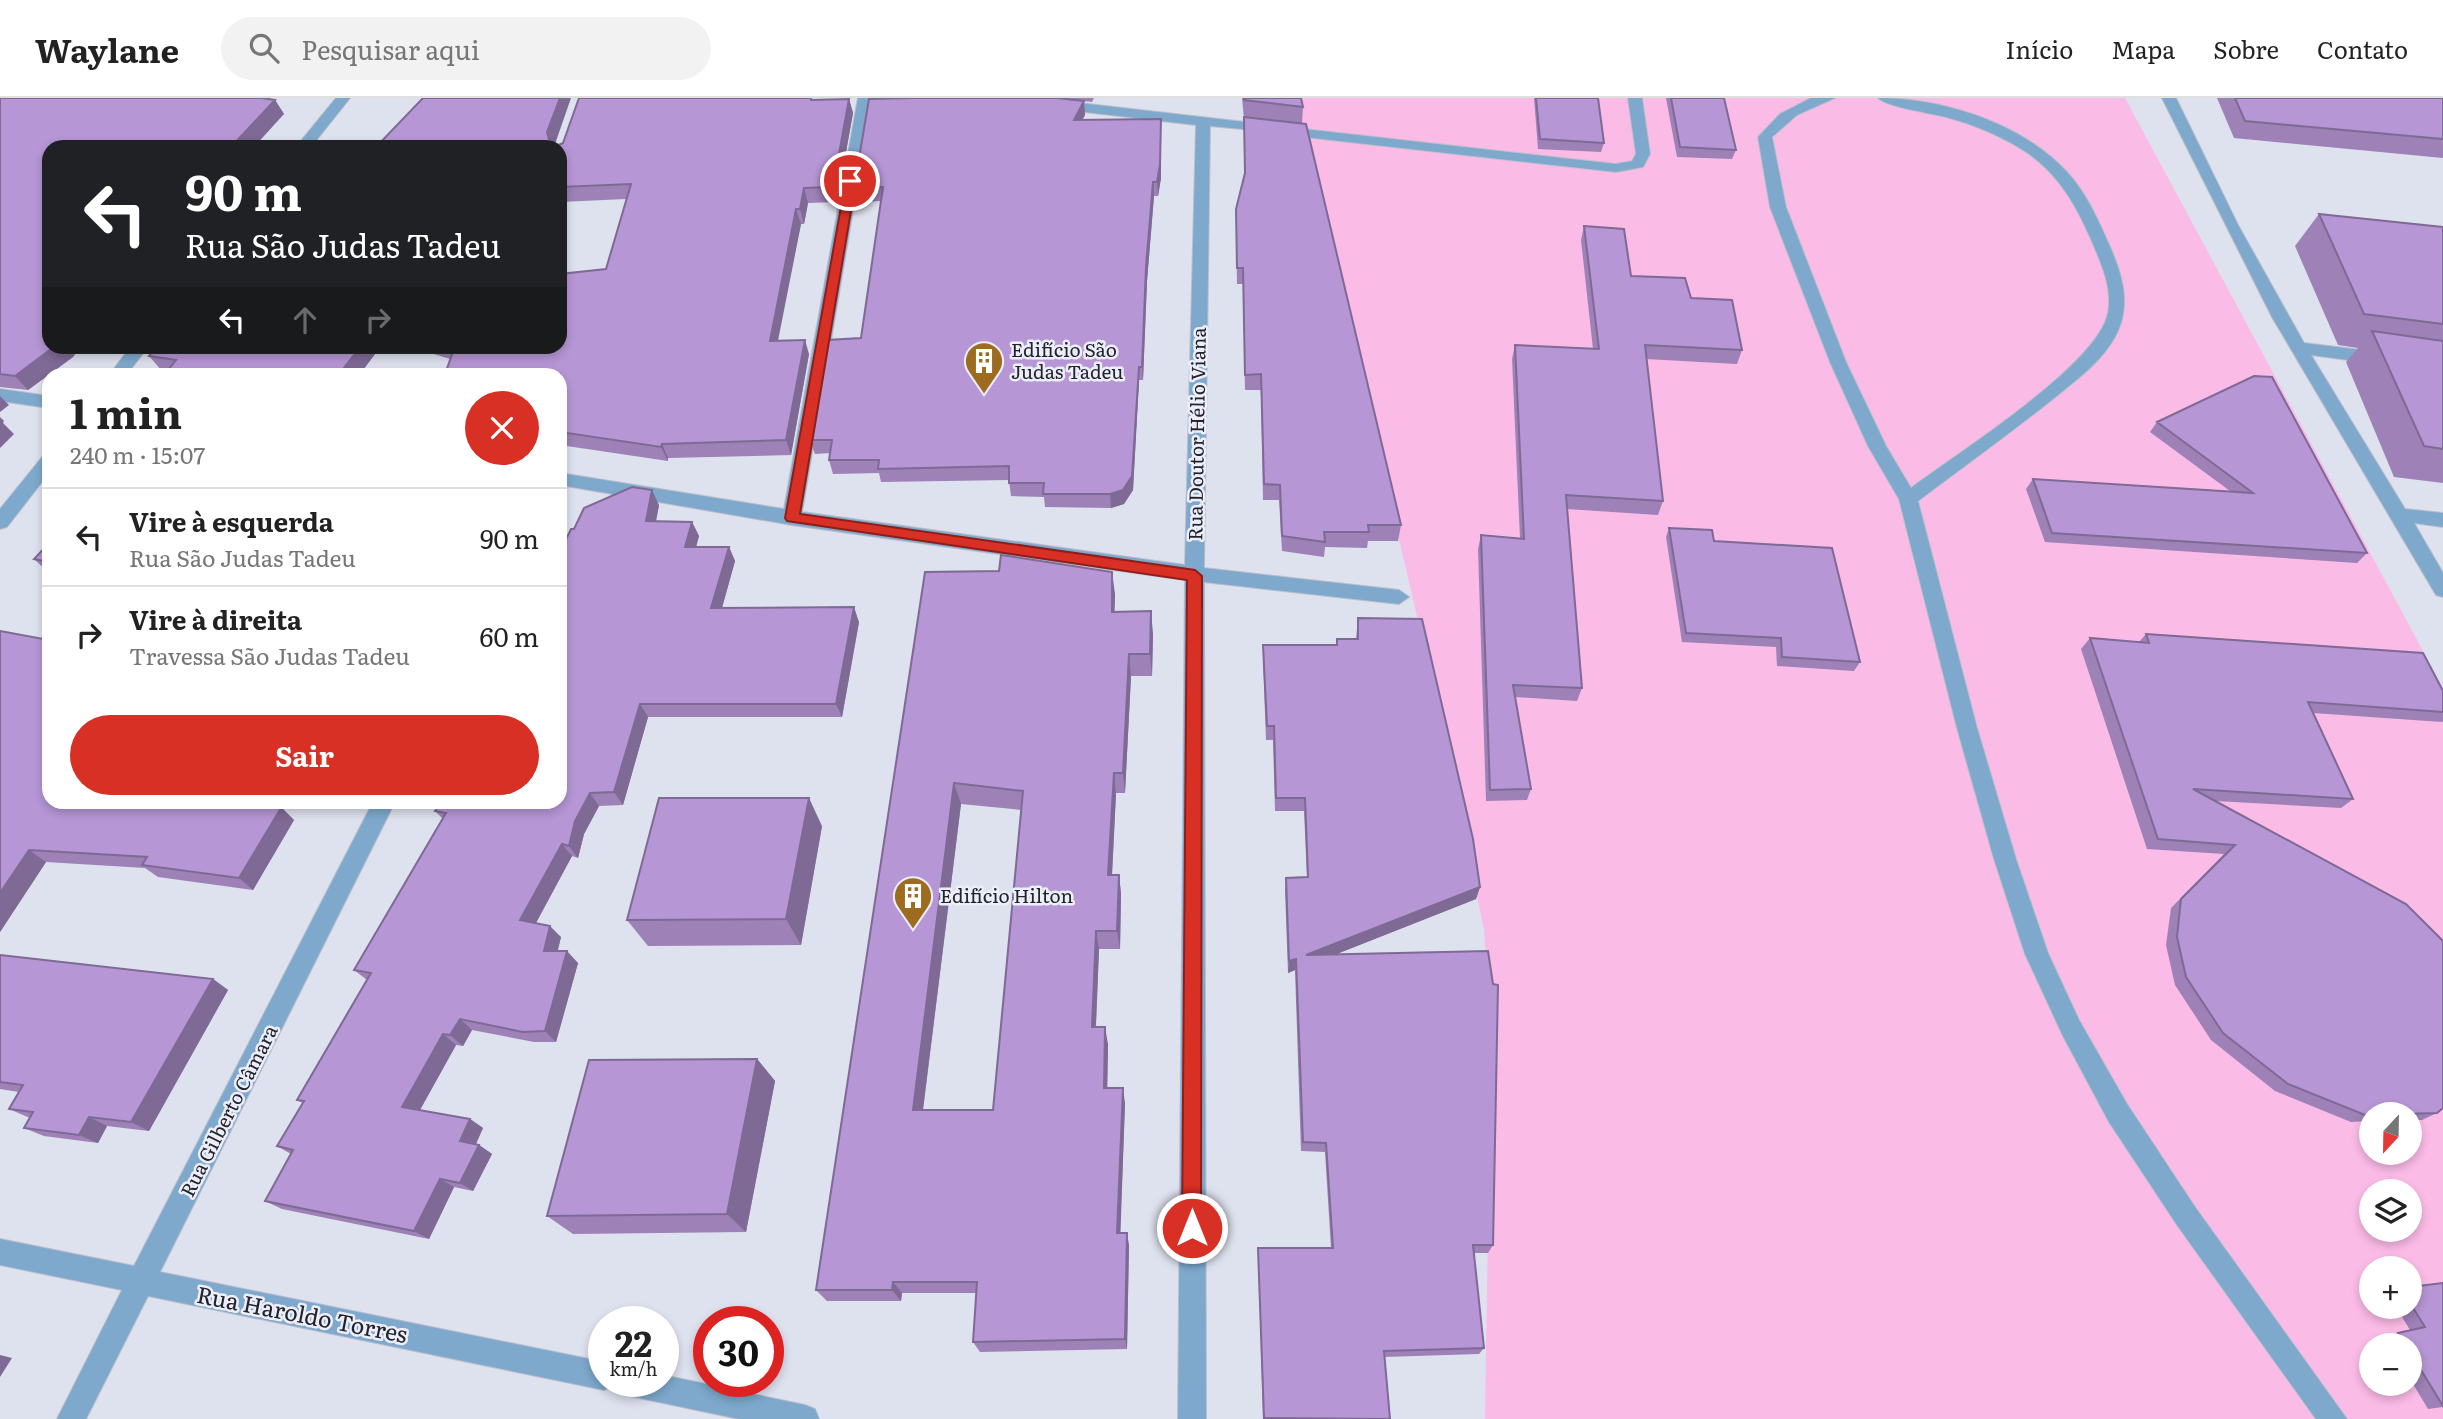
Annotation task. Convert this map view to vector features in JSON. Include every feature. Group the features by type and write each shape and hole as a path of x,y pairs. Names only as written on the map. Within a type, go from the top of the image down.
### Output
{"street":[{"path":"309,140 343,98"},
{"path":"792,518 865,98"},
{"path":"999,98 1616,168 1639,164 1643,154 1635,98"},
{"path":"1828,98 1811,101 1783,115 1765,137 1778,207 1838,362 1877,446 1908,499 1967,728 2005,859 2037,954 2071,1028 2118,1113 2186,1216 2333,1419"},
{"path":"1885,98 1939,109 1986,126 2029,148 2061,174 2085,207 2116,279 2119,311 2100,347 2056,387 1908,499"},
{"path":"2169,98 2220,206 2298,348 2401,515 2443,590"},
{"name":"Rua Doutor Hélio Viana","path":"1192,1419 1195,576 1203,121"},
{"path":"2298,348 2390,360"},
{"path":"123,368 134,354"},
{"path":"0,395 42,401"},
{"path":"0,522 42,469"},
{"path":"567,480 792,518 1195,576 1399,597"},
{"path":"2401,515 2443,520"},
{"name":"Rua Gilberto Câmara","path":"71,1419 380,809"},
{"name":"Rua Haroldo Torres","path":"0,1252 588,1373"},
{"path":"679,1392 805,1419"}],"shaded area":[{"path":"1295,98 2125,98 2443,688 2443,1419 1485,1419 1491,1035 1484,929 1414,603"}],"building":[{"path":"0,98 275,100 238,140 42,140 42,354 44,354 15,376 0,374"},
{"path":"423,98 560,98 547,132 549,140 383,140"},
{"path":"579,98 849,99 833,187 804,188 800,209 796,209 770,341 805,340 786,440 662,444 661,447 567,433 567,368 447,368 452,354 567,354 567,273 606,269 631,184 567,187 567,140 564,140"},
{"path":"1058,98 1084,101 1074,120 1161,119 1160,164 1157,182 1153,182 1146,267 1142,367 1139,367 1132,476 1123,490 1110,494 1043,494 1044,483 1009,483 1009,466 878,469 879,460 829,460 832,440 810,440 827,340 861,338 883,187 854,188 869,99"},
{"path":"1301,98 1303,107 1244,100"},
{"path":"1536,98 1598,98 1604,143 1540,139"},
{"path":"1671,98 1724,98 1736,150 1680,147"},
{"path":"2235,98 2443,98 2443,139 2245,121"},
{"path":"1244,117 1306,124 1401,525 1368,525 1369,532 1324,532 1325,542 1282,536 1280,485 1264,484 1261,374 1245,375 1243,268 1237,268 1236,209 1245,173"},
{"path":"2319,214 2443,227 2443,324 2364,314"},
{"path":"1584,226 1624,229 1631,276 1685,278 1691,298 1732,300 1742,350 1645,345 1663,501 1566,495 1582,688 1513,685 1531,789 1490,790 1481,535 1524,539 1515,345 1599,349"},
{"path":"2372,331 2443,341 2443,449 2424,446"},
{"path":"355,354 344,368 170,368 176,360 149,356"},
{"path":"2254,376 2272,377 2367,553 2052,533 2033,479 2253,493 2157,422"},
{"path":"632,487 652,490 646,521 692,522 685,547 729,547 711,608 854,607 836,704 640,704 614,792 590,793 575,821 569,846 562,844 520,920 550,926 544,951 567,951 545,1031 523,1032 460,1019 450,1035 443,1034 402,1107 470,1119 460,1141 479,1145 460,1183 440,1179 414,1231 265,1201 293,1150 277,1146 304,1101 297,1100 371,973 354,970 446,813 435,811 436,809 567,809 567,537 584,508"},
{"path":"1669,528 1712,530 1714,541 1832,548 1860,662 1782,657 1781,638 1686,633"},
{"path":"42,550 42,561 34,559"},
{"path":"1001,555 1112,572 1112,612 1151,611 1150,654 1129,654 1123,773 1114,773 1108,875 1119,875 1117,931 1096,931 1092,1027 1105,1027 1104,1088 1123,1088 1117,1233 1127,1233 1125,1339 973,1342 977,1282 893,1282 892,1290 816,1290 925,572 999,571","holes":["954,783 1023,791 993,1110 913,1110"]},
{"path":"1358,618 1422,619 1473,839 1480,887 1306,955 1488,951 1493,984 1498,985 1493,1245 1473,1245 1484,1348 1384,1351 1390,1419 1264,1418 1258,1248 1333,1248 1326,1143 1303,1142 1296,959 1289,961 1286,878 1308,877 1305,798 1276,798 1274,726 1267,726 1263,645 1337,645 1337,639 1358,639"},
{"path":"0,631 42,639 42,809 280,809 239,878 142,865 147,857 29,850 0,893"},
{"path":"2146,634 2423,653 2443,691 2443,712 2308,702 2353,799 2193,789 2406,904 2443,941 2443,1108 2437,1113 2422,1113 2422,1102 2359,1102 2359,1113 2288,1084 2223,1033 2186,977 2177,937 2181,899 2235,845 2158,839 2090,638 2149,643"},
{"path":"659,798 809,798 786,919 627,920"},
{"path":"0,955 213,979 131,1122 89,1117 79,1135 24,1128 33,1112 9,1109 23,1085 0,1082"},
{"path":"757,1059 727,1214 547,1216 589,1060"},
{"path":"2443,1283 2443,1406 2422,1372 2422,1333 2398,1333 2425,1327 2420,1319 2422,1286"}],"place":[{"name":"Edifício São Judas Tadeu","path":"984,395"},
{"name":"Edifício Hilton","path":"913,930"}],"route":[{"path":"850,181 792,518 1195,576 1192,1228"}]}
